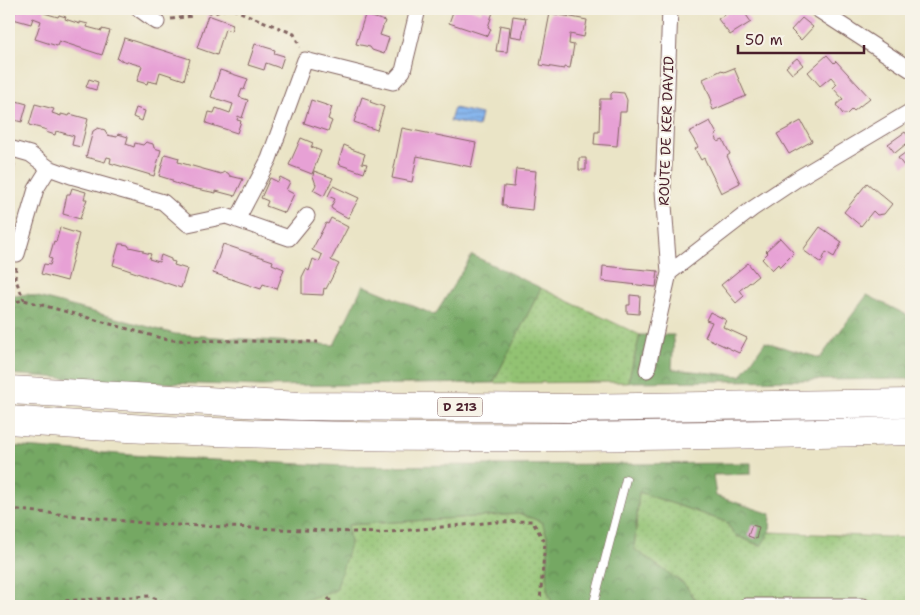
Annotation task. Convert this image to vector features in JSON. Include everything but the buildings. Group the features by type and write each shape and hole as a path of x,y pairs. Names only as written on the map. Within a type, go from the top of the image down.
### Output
{"highway":[{"name":"D 213","path":"9,390 300,406 581,408 911,402"},
{"name":"D 213","path":"9,420 229,432 420,436 911,432"}],"street":[{"path":"139,9 157,22"},
{"path":"237,220 269,159 305,60 393,82 403,70 418,9"},
{"name":"ROUTE DE KER DAVID","path":"646,370 669,273 662,191 670,9"},
{"path":"822,10 911,70"},
{"path":"669,273 752,209 800,177 911,111"},
{"path":"9,148 30,154 49,168 71,176 163,202 188,224 226,216 289,238 307,216"},
{"path":"17,254 36,189 49,168"},
{"path":"746,606 863,606"}],"lane":[{"path":"593,606 626,479"}],"path":[{"path":"157,22 192,16 196,9"},
{"path":"200,9 214,13 226,9"},
{"path":"233,9 294,34 305,60"},
{"path":"17,254 15,278 24,300"},
{"path":"9,304 24,300 168,340 318,342"},
{"path":"9,537 11,509 154,524 379,533 495,522 532,521 545,542 540,601 542,606"},
{"path":"42,606 61,601 150,596 172,606"},
{"path":"328,598 334,606"}],"green space":[{"path":"472,255 541,288 493,383 262,386 102,381 9,374 9,297 27,294 175,334 334,345 363,285 435,315"},
{"path":"541,288 640,335 628,382 493,383"},
{"path":"867,295 911,317 911,379 628,382 640,335 674,335 672,369 741,376 765,342 820,358"},
{"path":"9,446 173,458 346,466 751,463 751,474 713,475 716,496 771,514 770,532 761,546 735,535 726,522 639,492 634,549 684,584 700,606 553,606 547,589 548,539 542,522 521,514 348,525 350,544 336,590 305,600 279,599 274,606 9,606"},
{"path":"639,492 726,522 735,535 760,546 770,532 911,538 911,606 700,606 684,584 634,549"},
{"path":"521,514 542,522 548,539 547,589 553,606 274,606 279,599 305,600 350,544 348,525"}],"water":[{"path":"454,108 481,114 478,127 450,121"}]}
